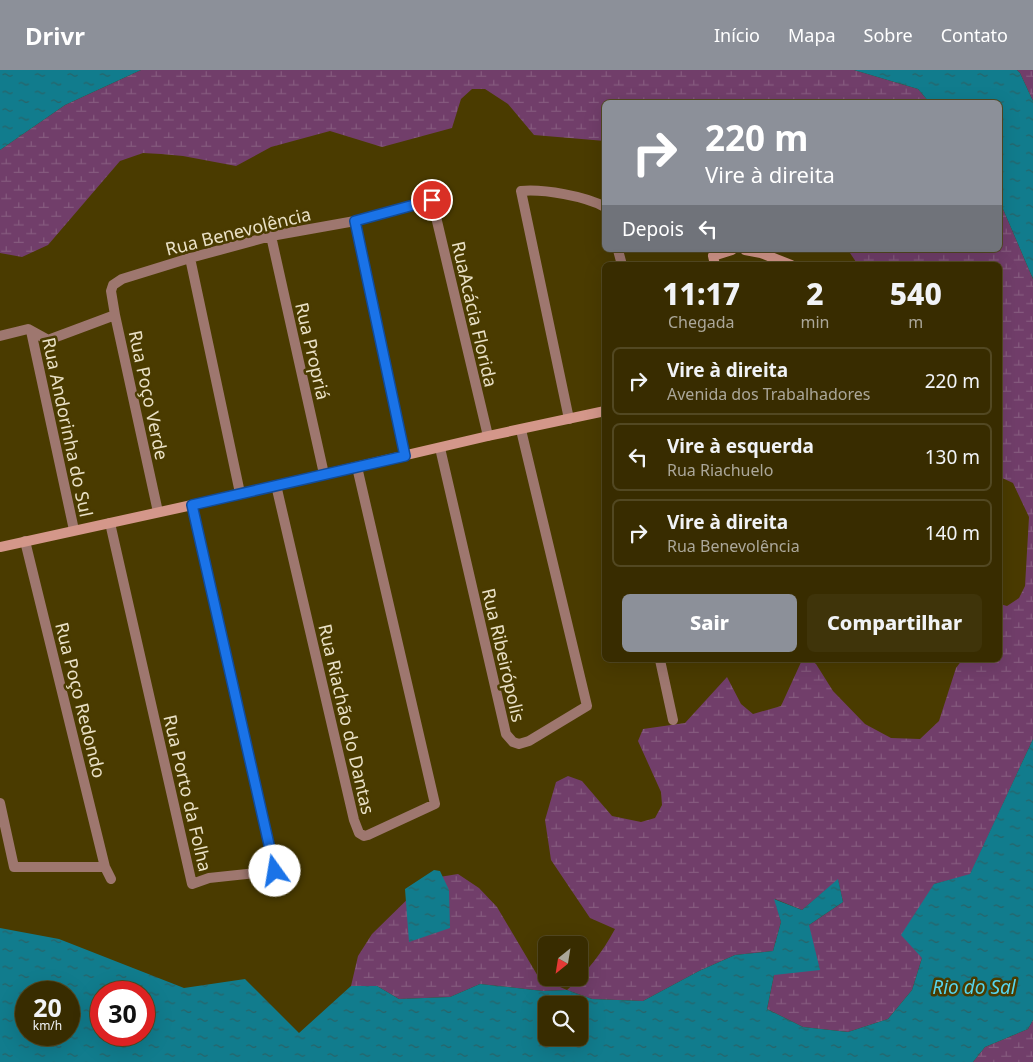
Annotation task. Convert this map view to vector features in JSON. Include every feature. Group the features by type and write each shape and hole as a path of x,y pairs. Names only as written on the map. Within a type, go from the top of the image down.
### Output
{"street":[{"path":"570,419 520,190 551,192 602,206"},
{"name":"Rua Benevolência","path":"113,285 117,281 190,258 271,236 355,221 432,200"},
{"name":"RuaAcácia Florida","path":"432,200 488,436"},
{"path":"355,221 405,456"},
{"name":"Rua Propriá","path":"271,236 324,474"},
{"path":"712,257 726,252"},
{"path":"753,252 783,262"},
{"path":"190,258 240,493"},
{"name":"Rua Poço Verde","path":"113,285 111,292 115,315 158,512"},
{"path":"0,336 28,328 48,340 115,315"},
{"name":"Rua Andorinha do Sul","path":"31,331 74,530"},
{"path":"0,547 602,412"},
{"name":"Rua Ribeirópolis","path":"440,448 506,734 513,742 522,743 587,706 521,430"},
{"name":"Rua Riachão do Dantas","path":"276,485 354,820 359,833 364,836 435,804 357,467"},
{"name":"Rua Porto da Folha","path":"110,522 192,884 209,878 275,871 192,505"},
{"name":"Rua Poço Redondo","path":"26,541 105,866 111,879"},
{"path":"660,662 673,720"},
{"path":"0,803 14,867 105,866"}],"green space":[{"path":"141,70 854,70 918,89 927,100 602,100 602,141 534,135 508,104 485,89 472,89 461,99 452,128 382,147 330,131 271,147 236,166 183,156 143,153 120,161 48,245 22,257 0,253 0,150 65,105"},
{"path":"1017,70 1033,70 1033,101 1020,73"},
{"path":"1002,207 1033,279 1033,739 970,875 934,884 922,958 912,990 888,1019 848,1032 803,1027 767,1009 774,975 809,925 843,902 838,880 802,910 775,899 781,922 773,951 735,955 699,971 643,1001 592,999 567,990 571,986 588,986 588,968 615,929 590,918 551,860 545,820 556,782 568,776 582,781 612,816 641,822 655,818 662,805 661,792 638,741 643,729 685,723 727,677 741,704 753,714 781,706 801,662 813,662 833,691 865,724 891,738 920,739 939,721 956,668 960,662 1002,662 1002,605 1007,606 1019,598 1025,586 1029,517 1013,483 1002,478 1002,262 856,262 849,252 1002,252"},
{"path":"458,874 479,888 497,907 538,976 538,986 558,986 567,990 543,991 480,984 450,997 399,999 377,986 351,986 358,956 372,934 423,884 433,878"},
{"path":"1033,1020 1033,1062 973,1062 985,1047 1028,1029"}],"water":[{"path":"0,70 141,70 65,105 0,150"},
{"path":"854,70 1017,70 1020,73 1033,101 1033,279 1002,207 1002,100 927,100 918,89"},
{"name":"Rio do Sal","path":"1033,739 1033,1020 1028,1029 985,1047 973,1062 0,1062 0,928 59,939 184,988 245,979 299,1033 351,986 377,986 399,999 450,997 480,984 543,991 567,990 584,996 538,996 538,1046 588,1046 588,998 643,1001 699,971 735,955 773,951 781,922 774,899 802,910 838,879 843,902 809,925 820,970 774,975 767,1009 803,1027 848,1032 888,1019 912,990 922,958 901,935 934,884 970,874"},
{"path":"434,870 440,871 449,890 450,928 409,942 405,889"}],"route":[{"path":"275,871 192,505 405,456 355,221 432,200"}]}
